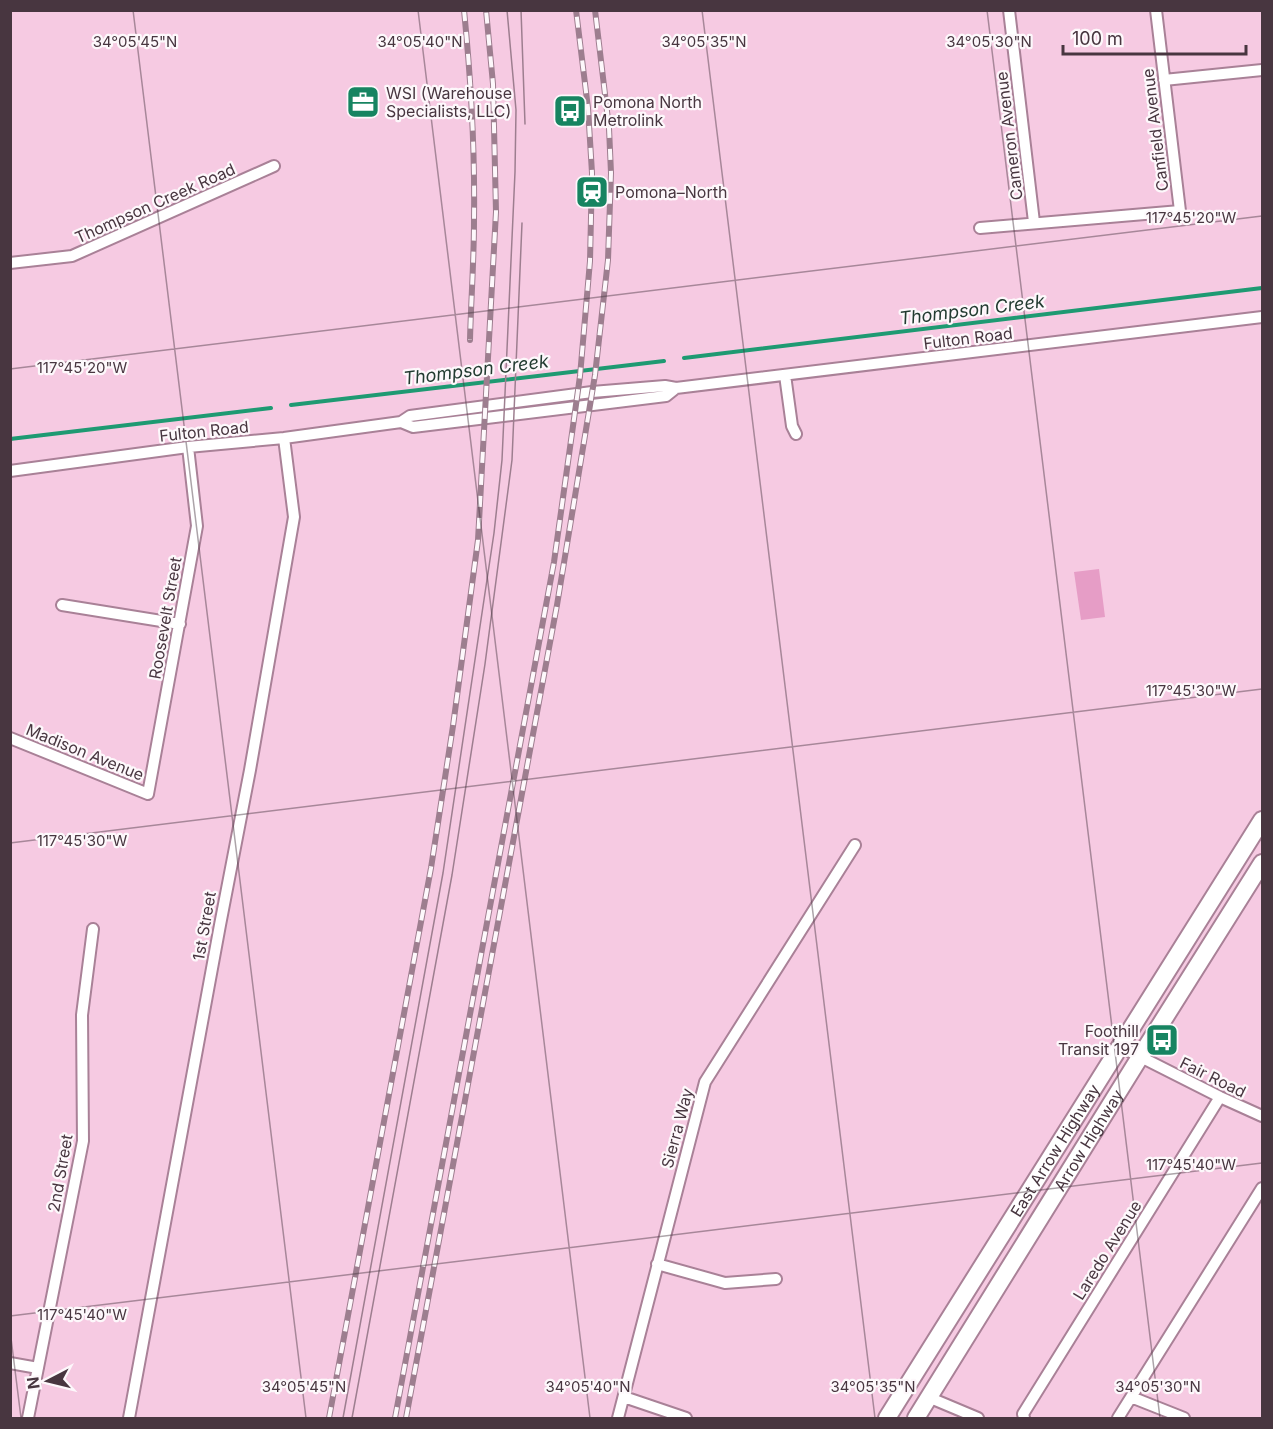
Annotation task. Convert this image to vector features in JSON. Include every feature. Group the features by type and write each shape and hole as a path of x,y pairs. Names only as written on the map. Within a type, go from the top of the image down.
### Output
{"main road":[{"name":"East Arrow Highway","path":"887,1419 1119,1046 1263,820"},
{"name":"Arrow Highway","path":"915,1419 1263,863"}],"street":[{"name":"Cameron Avenue","path":"1009,10 1034,222"},
{"name":"Canfield Avenue","path":"1034,222 1180,211 1156,10"},
{"path":"1164,80 1263,70"},
{"name":"Thompson Creek Road","path":"10,263 72,256 274,166"},
{"path":"980,228 1034,222"},
{"name":"Fulton Road","path":"10,471 188,447 284,438 401,422 410,416 592,392 665,386 676,388 1263,317"},
{"path":"785,375 792,426 796,434"},
{"name":"1st Street","path":"129,1419 250,770 294,517 284,438"},
{"name":"Roosevelt Street","path":"148,794 197,526 188,447"},
{"path":"63,605 180,624"},
{"name":"Madison Avenue","path":"10,738 148,794"},
{"name":"Sierra Way","path":"618,1419 705,1082 855,845"},
{"name":"2nd Street","path":"28,1419 83,1141 82,1015 93,929"},
{"name":"Fair Road","path":"1119,1046 1263,1116"},
{"name":"Laredo Avenue","path":"1024,1419 1023,1414 1220,1097"},
{"path":"1118,1419 1263,1188"},
{"path":"657,1264 725,1283 776,1279"},
{"path":"10,1363 38,1368"},
{"path":"624,1397 686,1419"},
{"path":"928,1397 978,1419"},
{"path":"1131,1397 1184,1419"}],"shaded area":[{"path":"1099,569 1105,617 1081,620 1074,572"}],"waterway":[{"name":"Thompson Creek","path":"684,358 1262,288"},
{"name":"Thompson Creek","path":"291,405 664,361"},
{"name":"Thompson Creek","path":"10,439 271,408"}],"tram line":[{"path":"343,1418 443,873 494,533 502,460 515,172 516,110 507,10"},
{"path":"521,10 525,124"},
{"path":"352,1418 452,875 485,664 512,460 522,223"}],"railway":[{"path":"464,10 471,89 474,168 470,340"},
{"path":"329,1418 431,868 478,540 496,212 493,84 486,10"},
{"path":"395,1418 554,562 580,376 590,261 592,173 588,108 576,10"},
{"path":"406,1418 557,605 595,375 608,260 611,173 609,128 595,10"}],"place":[{"name":"WSI (Warehouse Specialists, LLC)","path":"363,102"},
{"name":"Pomona North Metrolink","path":"570,111"},
{"name":"Pomona–North","path":"592,192"},
{"name":"Foothill Transit 197","path":"1162,1040"}]}
